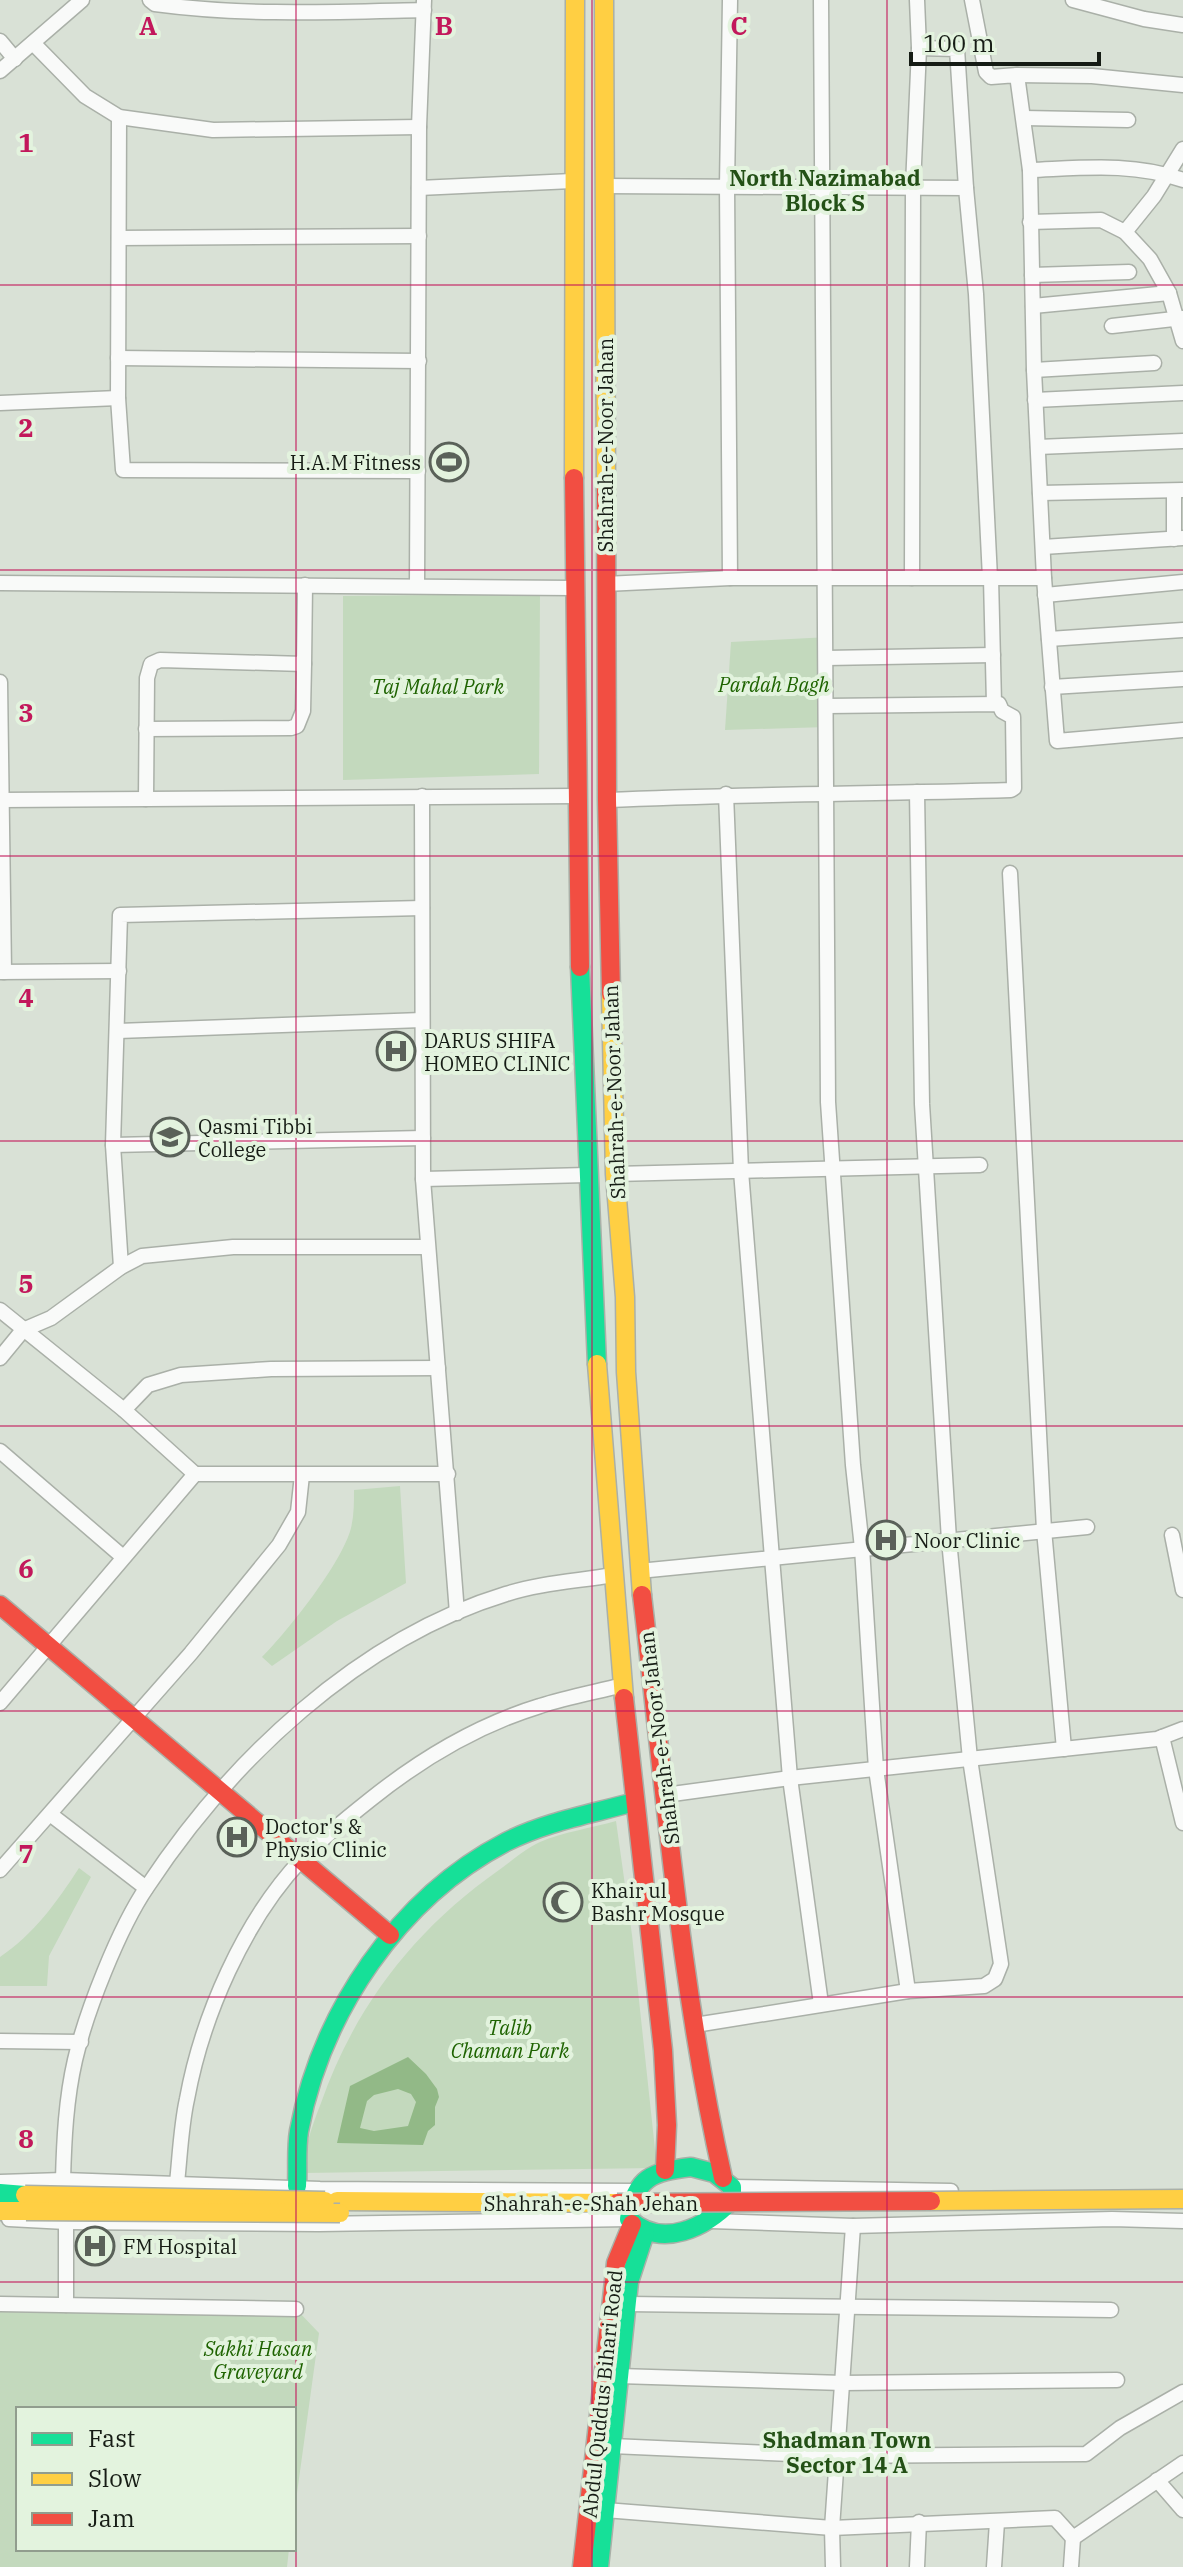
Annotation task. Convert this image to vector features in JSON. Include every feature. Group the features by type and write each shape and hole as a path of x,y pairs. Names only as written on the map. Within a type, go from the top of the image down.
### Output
{"main road":[{"name":"Shahrah-e-Noor Jahan","path":"575,0 573,588 579,943 592,1298 606,1498 634,1802 657,1974 669,2123 665,2170"},
{"name":"Shahrah-e-Noor Jahan","path":"604,0 607,800 615,1174 625,1297 626,1372 639,1571 686,1971 713,2134 728,2183"},
{"path":"574,441 605,440"},
{"path":"579,943 610,941"},
{"path":"592,1298 625,1297"},
{"path":"606,1498 634,1495"},
{"path":"0,1605 390,1935"},
{"path":"297,2186 298,2133 317,2061 341,2009 390,1935 450,1880 504,1843 537,1829 634,1802"},
{"path":"657,1974 686,1971"},
{"path":"706,2169 728,2183 732,2200 711,2221 665,2233 635,2225 630,2205 635,2191 656,2172 665,2170 706,2169"},
{"name":"Shahrah-e-Shah Jehan","path":"0,2193 26,2203 619,2217 1183,2213"},
{"name":"Shahrah-e-Shah Jehan","path":"0,2213 26,2203 1183,2199"},
{"name":"Abdul Quddus Bihari Road","path":"599,2567 635,2225"},
{"name":"Abdul Quddus Bihari Road","path":"582,2567 616,2263 635,2225"}],"street":[{"path":"0,71 82,0"},
{"path":"150,0 155,4 199,10 310,12 424,5 419,127 417,586"},
{"path":"730,0 727,186 730,578"},
{"path":"821,0 828,1102 876,1769 908,1991"},
{"path":"912,578 913,186 919,48 917,0"},
{"path":"972,0 988,75 1092,76 1183,85"},
{"path":"1073,0 1096,2 1144,19 1183,25"},
{"path":"0,41 15,59"},
{"path":"33,43 85,96 119,117 213,130 419,127"},
{"path":"919,48 982,48"},
{"path":"957,49 977,310 991,578 994,704"},
{"path":"1017,75 1030,170 1035,400 1045,595 1057,741 1183,730"},
{"path":"119,117 118,398 123,470 418,471"},
{"path":"1024,118 1128,120"},
{"path":"1125,232 1183,149"},
{"path":"1030,170 1123,167 1183,180"},
{"path":"419,188 572,181"},
{"path":"605,186 966,188"},
{"path":"1030,222 1101,220 1125,232 1150,259 1169,293 1180,319 1183,341"},
{"path":"119,238 419,236"},
{"path":"1032,275 1129,272"},
{"path":"1033,306 1169,293"},
{"path":"1112,326 1180,319"},
{"path":"118,358 419,361"},
{"path":"1034,370 1154,363"},
{"path":"1035,400 1183,393"},
{"path":"0,403 118,398"},
{"path":"1038,447 1183,441"},
{"path":"1040,493 1178,490 1178,539 1043,547"},
{"path":"605,584 730,578 1044,578"},
{"path":"1045,595 1183,582"},
{"path":"0,583 573,588"},
{"path":"146,729 297,726 303,711 305,585"},
{"path":"1049,639 1183,630"},
{"path":"826,658 993,655"},
{"path":"146,799 147,678 151,664 155,661 304,664"},
{"path":"1052,687 1183,679"},
{"path":"0,682 2,972 119,971"},
{"path":"607,800 726,794 1014,788 1013,717 1002,711 999,704 827,706"},
{"path":"695,2025 908,1991 984,1986 995,1979 1001,1964 970,1759 949,1540 921,1088 917,792"},
{"path":"726,794 741,1171 790,1778 821,2004"},
{"path":"422,796 423,1179 457,1613"},
{"path":"2,800 576,796"},
{"path":"1010,873 1044,1530 1064,1749"},
{"path":"121,1267 113,1145 120,915 422,908"},
{"path":"118,1031 422,1020"},
{"path":"113,1145 423,1138"},
{"path":"615,1174 980,1165"},
{"path":"423,1179 587,1175"},
{"path":"0,1358 23,1330 51,1318 121,1267 142,1256 233,1247 427,1247"},
{"path":"0,1310 124,1410 195,1474 448,1474"},
{"path":"124,1410 148,1385 181,1375 271,1369 438,1368"},
{"path":"0,1451 123,1557"},
{"path":"0,1703 195,1474"},
{"path":"0,1870 279,1545 298,1512 302,1475"},
{"path":"639,1571 1087,1527"},
{"path":"1172,1535 1183,1590"},
{"path":"63,2180 65,2124 75,2059 104,1976 146,1888 219,1790 258,1749 350,1673 419,1632 507,1593 613,1575"},
{"path":"177,2183 186,2101 193,2071 228,1971 258,1918 302,1859 350,1816 427,1757 499,1721 540,1706 623,1685"},
{"path":"665,1795 1162,1737 1183,1729"},
{"path":"1162,1737 1183,1823"},
{"path":"50,1814 146,1888"},
{"path":"0,2041 81,2042"},
{"path":"0,2182 63,2180 320,2189 635,2191"},
{"path":"728,2183 878,2191 1183,2190"},
{"path":"319,2224 320,2189"},
{"path":"0,2213 12,2220 66,2222 635,2225"},
{"path":"711,2221 853,2226 1097,2219 1183,2221"},
{"path":"66,2222 66,2305"},
{"path":"833,2567 836,2456 853,2226"},
{"path":"0,2304 296,2309"},
{"path":"627,2304 1111,2310"},
{"path":"619,2376 843,2383 1117,2380"},
{"path":"612,2446 836,2456 1086,2454 1120,2428 1183,2392"},
{"path":"1073,2538 1183,2463"},
{"path":"1157,2480 1183,2510"},
{"path":"605,2510 832,2528 1055,2518 1073,2538 1071,2567"},
{"path":"917,2567 919,2522"},
{"path":"994,2567 997,2522"}],"green space":[{"name":"Taj Mahal Park","path":"540,594 539,774 343,780 343,596"},
{"name":"Pardah Bagh","path":"829,637 827,727 725,730 731,642"},
{"path":"400,1486 406,1583 337,1621 272,1666 262,1657 313,1596 346,1543 353,1519 354,1490"},
{"name":"Talib Chaman Park","path":"616,1821 632,1935 657,2168 303,2173 315,2120 351,2034 391,1972 415,1944 469,1893 530,1848 558,1835"},
{"path":"79,1868 91,1877 49,1956 47,1986 0,1986 0,1957 44,1917"},
{"name":"Sakhi Hasan Graveyard","path":"296,2309 319,2333 296,2500 296,2407 16,2407 16,2551 289,2551 287,2567 0,2567 0,2312"}],"shaded area":[{"path":"408,2057 426,2074 439,2097 435,2107 435,2125 428,2131 423,2145 337,2143 350,2086","holes":["398,2089 411,2094 416,2102 408,2126 374,2131 360,2128 367,2101 374,2095"]}],"traffic: fast":[{"path":"580,967 597,1364"},
{"path":"297,2186 299,2131 325,2044 370,1963 399,1927 431,1894 467,1866 506,1842 552,1824 634,1802"},
{"path":"691,2167 714,2173 732,2187 732,2200 710,2219 669,2234 655,2233 629,2219 636,2194 648,2179 666,2171 691,2167"},
{"path":"0,2193 25,2195"},
{"path":"599,2567 629,2282 645,2233"}],"traffic: slow":[{"path":"574,478 575,0"},
{"path":"604,0 606,490"},
{"path":"611,994 615,1174 642,1595"},
{"path":"597,1364 624,1698"},
{"path":"25,2195 325,2201"},
{"path":"931,2201 1183,2199"},
{"path":"337,2201 617,2203"},
{"path":"0,2211 26,2211"},
{"path":"26,2211 340,2213"}],"traffic: jam":[{"path":"574,478 580,967"},
{"path":"606,490 611,994"},
{"path":"642,1595 666,1814 695,2034 723,2178"},
{"path":"0,1605 390,1935"},
{"path":"624,1698 663,2050 667,2125 665,2170"},
{"path":"617,2203 931,2201"},
{"path":"582,2567 616,2263 632,2224"}],"place":[{"name":"H.A.M Fitness","path":"449,462"},
{"name":"DARUS SHIFA HOMEO CLINIC","path":"396,1051"},
{"name":"Qasmi Tibbi College","path":"170,1137"},
{"name":"Noor Clinic","path":"886,1540"},
{"name":"Doctor's & Physio Clinic","path":"237,1837"},
{"name":"Khair ul Bashr Mosque","path":"563,1902"},
{"name":"FM Hospital","path":"95,2246"}],"district":[{"name":"North Nazimabad Block S","path":"825,190"},
{"name":"Shadman Town Sector 14 A","path":"847,2452"}]}
